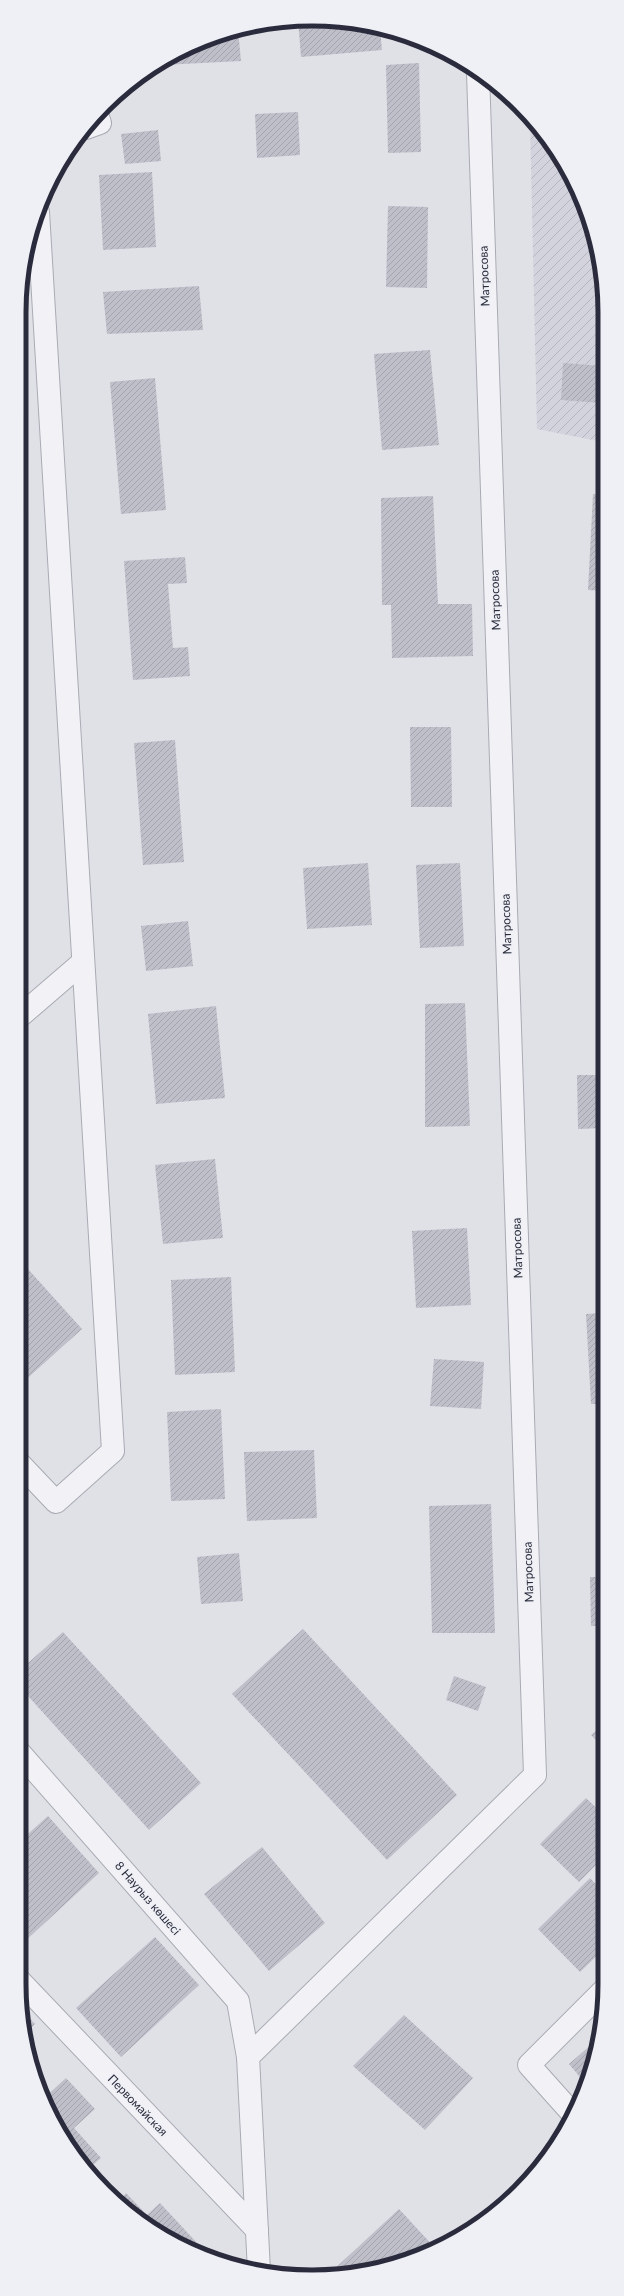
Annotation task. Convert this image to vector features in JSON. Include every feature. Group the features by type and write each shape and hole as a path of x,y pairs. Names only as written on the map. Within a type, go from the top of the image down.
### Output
{"street":[{"name":"Матросова","path":"248,2057 535,1775 478,79"},
{"path":"26,1470 56,1502 114,1451 39,227"},
{"path":"26,1011 83,962"},
{"name":"8 Наурыз көшесі","path":"26,1760 238,2001 248,2057 259,2265"},
{"name":"Первомайская","path":"26,1988 257,2230"},
{"path":"569,2110 529,2065 597,1997"}],"shaded area":[{"path":"530,127 560,169 569,186 583,220 593,256 596,275 598,312 598,441 537,429"}],"building":[{"path":"299,27 349,28 381,34 382,50 301,57"},
{"path":"239,36 241,61 168,65 186,55 220,41"},
{"path":"419,63 421,152 388,153 386,65"},
{"path":"298,112 300,155 257,158 255,114"},
{"path":"158,130 161,161 125,164 121,134"},
{"path":"152,172 156,247 103,250 99,175"},
{"path":"388,206 428,207 427,288 386,287"},
{"path":"199,286 203,330 107,334 103,292"},
{"path":"430,350 439,445 382,450 374,354"},
{"path":"563,363 598,366 598,403 561,400"},
{"path":"155,378 166,510 121,514 110,382"},
{"path":"593,494 598,494 598,591 588,590"},
{"path":"433,496 438,604 472,604 473,656 392,658 391,605 382,605 381,498"},
{"path":"185,557 187,583 168,584 173,648 188,647 190,676 133,680 124,561"},
{"path":"410,727 451,727 452,807 411,807"},
{"path":"175,740 184,862 143,865 134,743"},
{"path":"368,863 372,925 307,929 303,868"},
{"path":"460,863 464,946 420,948 416,865"},
{"path":"188,921 193,966 146,971 141,926"},
{"path":"465,1003 470,1126 425,1127 425,1004"},
{"path":"216,1006 225,1098 156,1104 148,1014"},
{"path":"577,1075 598,1075 598,1128 578,1129"},
{"path":"215,1159 223,1238 163,1244 155,1165"},
{"path":"467,1228 471,1305 416,1308 412,1231"},
{"path":"26,1267 82,1329 26,1379"},
{"path":"231,1277 235,1372 175,1375 171,1280"},
{"path":"598,1313 598,1404 591,1404 586,1314"},
{"path":"434,1359 484,1362 481,1409 430,1406"},
{"path":"221,1409 225,1499 171,1501 167,1412"},
{"path":"314,1450 317,1518 247,1521 244,1452"},
{"path":"491,1504 495,1633 432,1633 429,1506"},
{"path":"239,1553 243,1601 201,1604 197,1557"},
{"path":"590,1577 598,1577 598,1626 591,1626"},
{"path":"303,1629 457,1795 387,1860 232,1694"},
{"path":"63,1632 201,1783 149,1830 26,1694 26,1665"},
{"path":"454,1676 486,1687 478,1711 446,1700"},
{"path":"598,1729 598,1742 591,1735"},
{"path":"586,1798 598,1809 598,1863 579,1882 540,1844"},
{"path":"48,1816 99,1873 26,1940 26,1836"},
{"path":"262,1847 325,1923 269,1971 204,1894"},
{"path":"590,1878 598,1887 598,1955 580,1972 538,1929"},
{"path":"155,1937 199,1985 121,2057 76,2008"},
{"path":"404,2015 473,2078 425,2130 353,2066"},
{"path":"28,2016 35,2024 29,2030"},
{"path":"592,2044 582,2079 569,2064"},
{"path":"66,2078 95,2109 74,2128 101,2158 92,2166 64,2127 48,2094"},
{"path":"126,2193 147,2215 160,2203 201,2247 169,2232 153,2222 122,2198"},
{"path":"399,2209 431,2244 404,2255 368,2265 335,2269"}]}
